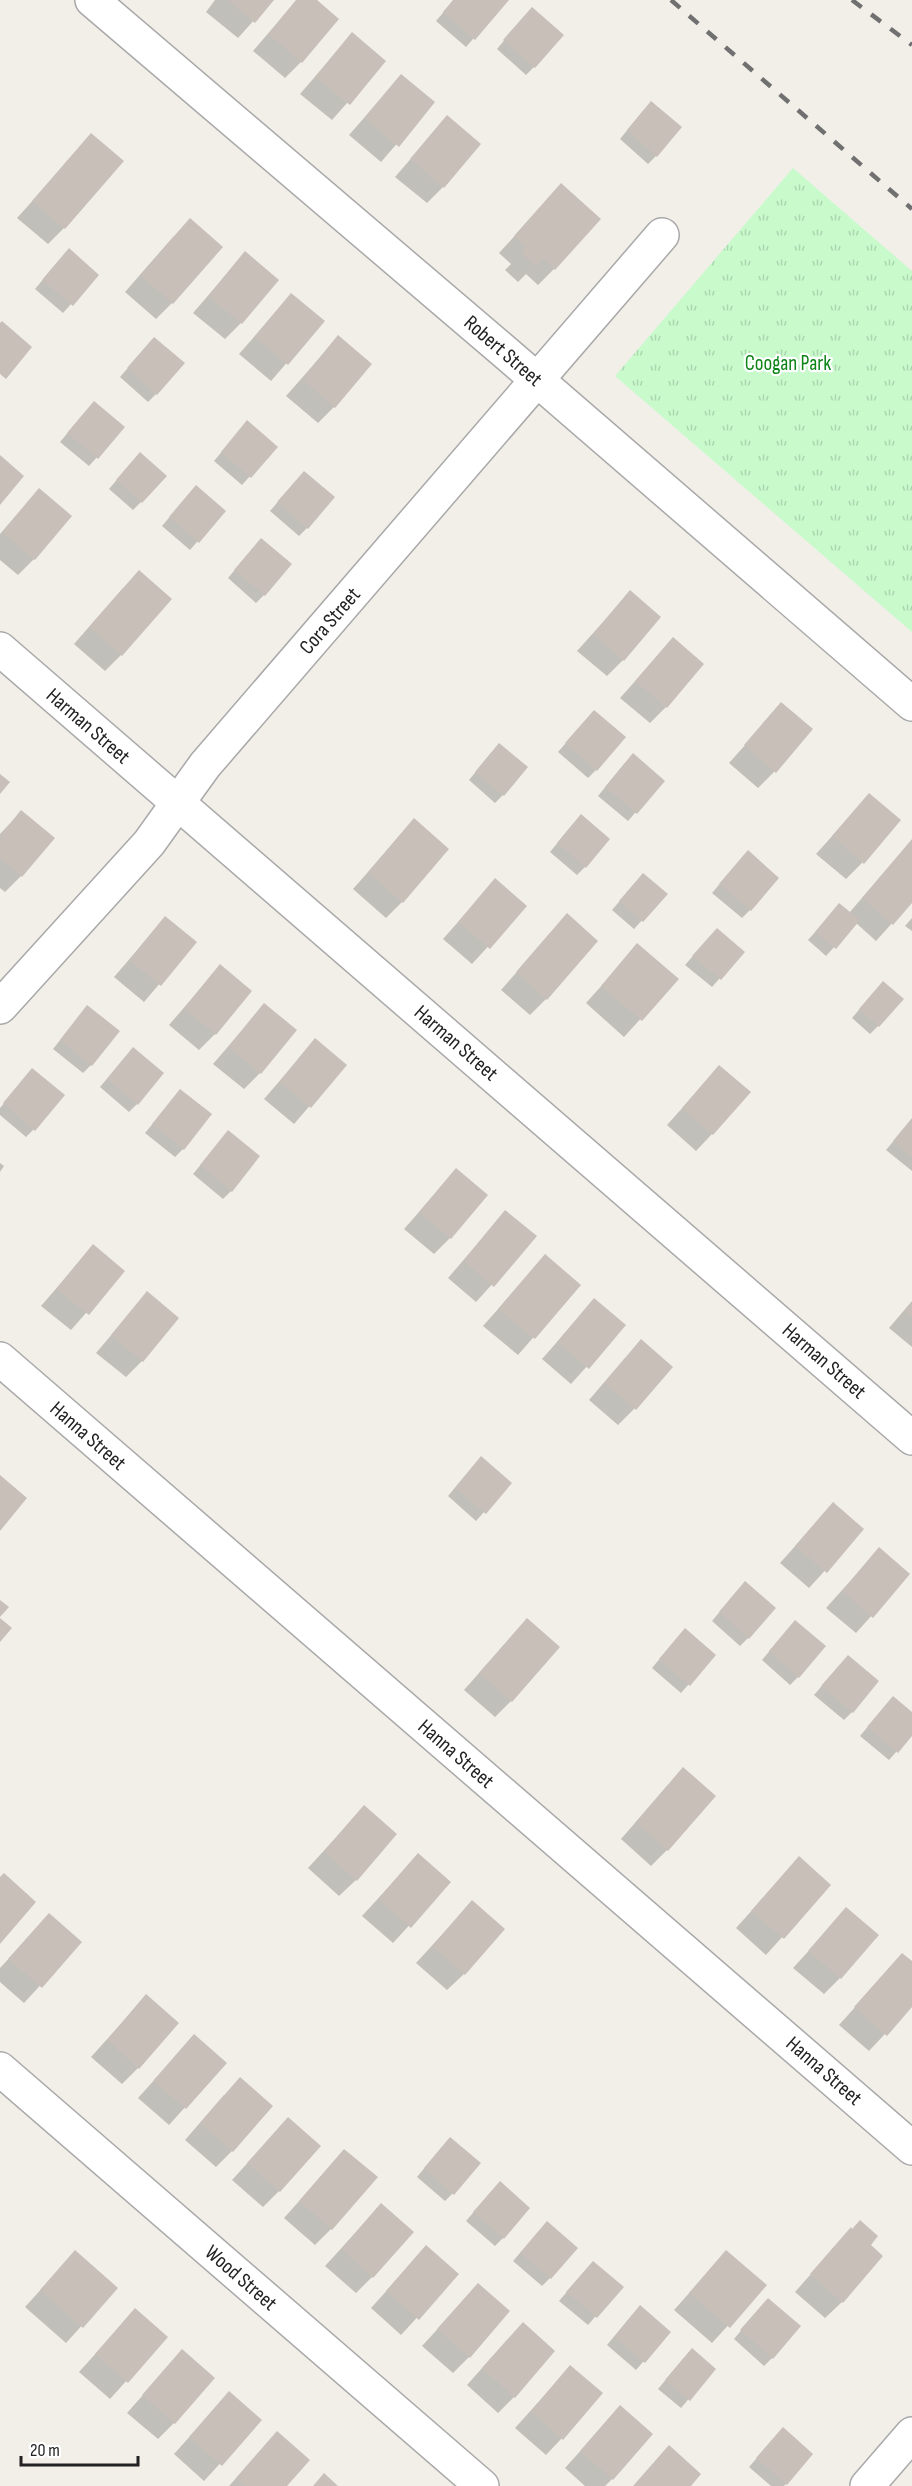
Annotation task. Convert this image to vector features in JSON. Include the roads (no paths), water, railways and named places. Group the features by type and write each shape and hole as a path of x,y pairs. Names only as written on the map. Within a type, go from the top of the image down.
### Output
{"street":[{"name":"Robert Street","path":"93,0 912,704"},
{"name":"Cora Street","path":"0,1006 149,843 205,765 662,235"},
{"name":"Harman Street","path":"0,649 912,1438"},
{"name":"Hanna Street","path":"0,1359 912,2148"},
{"name":"Wood Street","path":"0,2069 482,2486"},
{"path":"867,2486 912,2434"}],"railway":[{"path":"671,0 912,209"},
{"path":"852,0 912,45"}],"park label":[{"name":"Coogan Park","path":"788,363"}]}
